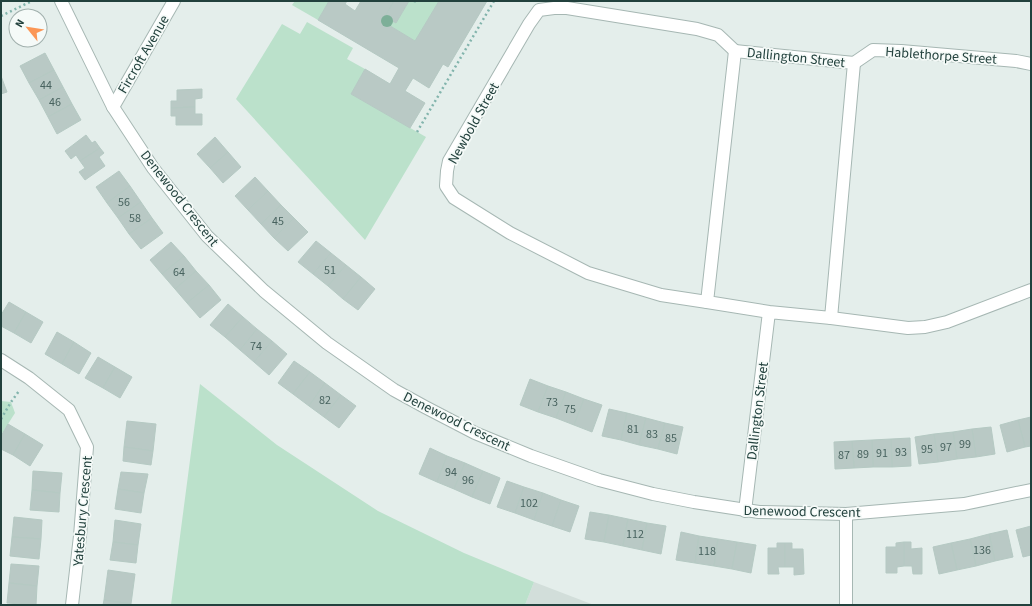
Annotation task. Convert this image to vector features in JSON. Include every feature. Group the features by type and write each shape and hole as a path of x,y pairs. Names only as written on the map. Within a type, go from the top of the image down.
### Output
{"street":[{"name":"Denewood Crescent","path":"61,1 113,107 153,168 207,236 264,291 327,343 394,390 475,433 531,456 599,480 653,494 759,512 846,514 964,504 1031,490"},
{"name":"Fircroft Avenue","path":"113,107 174,1"},
{"name":"Newbold Street","path":"706,302 661,295 588,273 510,233 454,198 446,186 447,170 449,161 453,154 528,24 539,10 567,8 697,29 718,35 735,51"},
{"name":"Hablethorpe Street","path":"854,63 873,50 1016,61 1031,64"},
{"name":"Dallington Street","path":"706,302 735,51 854,63 831,318"},
{"path":"706,302 769,312 908,328 925,327 948,322 1031,290"},
{"name":"Dallington Street","path":"745,510 769,312"},
{"name":"Yatesbury Crescent","path":"1,360 29,378 69,410 87,447 80,536 72,605"},
{"path":"846,514 846,605"}],"path":[{"path":"1,16 32,1"},
{"path":"414,1 418,1"},
{"path":"416,132 494,1"},
{"path":"1,419 11,402 29,378"}],"shaded area":[{"path":"534,582 594,605 525,605"}],"green space":[{"path":"295,1 329,1 318,20 292,5"},
{"path":"409,1 439,1 415,41 382,21 385,17 396,23"},
{"path":"307,22 353,48 347,59 365,69 351,94 426,137 365,240 236,99 282,24 300,34"},
{"path":"200,384 277,445 378,511 464,553 534,582 525,605 171,605"},
{"path":"1,401 11,402 15,413 1,435"}],"building":[{"path":"329,1 347,1 345,4 355,11 361,1 394,1 382,21 415,41 439,1 487,1 448,67 443,64 429,88 413,78 405,91 425,103 410,128 351,94 365,69 390,84 399,68 318,20"},
{"path":"394,1 409,1 396,23 385,17"},
{"path":"45,53 54,70 29,83 20,66"},
{"path":"54,70 63,87 39,100 29,83"},
{"path":"1,76 7,92 1,94"},
{"path":"63,87 72,104 48,117 39,100"},
{"path":"202,89 202,98 195,99 195,107 171,108 171,101 177,101 177,90"},
{"path":"72,104 81,120 57,134 48,117"},
{"path":"195,107 195,114 202,114 202,125 176,125 176,116 171,116 171,108"},
{"path":"86,135 92,143 95,141 100,148 80,161 76,155 71,159 65,151"},
{"path":"215,137 228,152 210,168 197,154"},
{"path":"100,148 104,153 99,157 105,166 85,180 79,172 85,168 80,161"},
{"path":"228,152 241,167 223,183 210,168"},
{"path":"119,171 130,186 107,203 96,187"},
{"path":"255,177 268,191 248,210 235,196"},
{"path":"130,186 141,202 118,218 107,203"},
{"path":"268,191 281,205 261,224 248,210"},
{"path":"141,202 152,218 129,234 118,218"},
{"path":"281,205 294,218 274,238 261,224"},
{"path":"152,218 163,233 141,249 129,234"},
{"path":"294,218 308,232 288,251 274,238"},
{"path":"316,241 331,253 313,274 298,262"},
{"path":"171,242 184,256 162,274 150,260"},
{"path":"331,253 346,265 328,286 313,274"},
{"path":"184,256 196,271 175,289 162,274"},
{"path":"346,265 361,277 343,299 328,286"},
{"path":"196,271 209,285 187,303 175,289"},
{"path":"361,277 375,289 358,310 343,299"},
{"path":"209,285 221,300 200,318 187,303"},
{"path":"9,302 26,312 14,333 1,326 1,315"},
{"path":"228,304 243,317 225,337 210,325"},
{"path":"26,312 43,322 31,343 14,333"},
{"path":"243,317 257,329 240,350 225,337"},
{"path":"257,329 272,341 254,362 240,350"},
{"path":"57,332 74,342 62,364 45,354"},
{"path":"272,341 287,354 269,375 254,362"},
{"path":"74,342 91,353 79,374 62,364"},
{"path":"98,357 115,367 103,388 85,378"},
{"path":"294,361 310,372 293,394 278,383"},
{"path":"115,367 132,377 120,398 103,388"},
{"path":"310,372 325,383 309,406 293,394"},
{"path":"530,379 548,386 538,412 520,405"},
{"path":"325,383 341,395 324,417 309,406"},
{"path":"548,386 566,392 556,418 538,412"},
{"path":"566,392 584,399 574,425 556,418"},
{"path":"341,395 356,406 339,428 324,417"},
{"path":"584,399 602,405 592,432 574,425"},
{"path":"609,409 627,413 621,440 602,436"},
{"path":"627,413 646,418 639,445 621,440"},
{"path":"1031,417 1031,446 1025,447 1018,420"},
{"path":"646,418 665,423 658,449 639,445"},
{"path":"1018,420 1025,447 1007,452 1000,425"},
{"path":"127,421 156,424 153,451 124,447"},
{"path":"665,423 683,427 677,454 658,449"},
{"path":"8,424 25,434 13,455 1,449 1,436"},
{"path":"991,427 995,454 976,457 972,429"},
{"path":"972,429 976,457 957,459 953,432"},
{"path":"953,432 957,459 938,462 934,434"},
{"path":"25,434 43,445 30,466 13,455"},
{"path":"934,434 938,462 919,464 915,437"},
{"path":"910,438 911,466 892,467 891,439"},
{"path":"891,439 892,467 873,467 872,440"},
{"path":"872,440 873,467 854,468 852,441"},
{"path":"852,441 854,468 835,469 834,442"},
{"path":"124,447 153,451 151,465 123,461"},
{"path":"430,448 447,456 437,482 419,474"},
{"path":"447,456 465,463 454,489 437,482"},
{"path":"465,463 483,471 472,497 454,489"},
{"path":"33,471 62,473 60,493 32,490"},
{"path":"483,471 500,478 490,504 472,497"},
{"path":"121,472 148,474 144,493 118,489"},
{"path":"507,481 524,487 515,513 497,507"},
{"path":"524,487 543,493 534,520 515,513"},
{"path":"118,489 144,493 141,513 115,509"},
{"path":"32,490 60,493 59,512 30,510"},
{"path":"543,493 561,500 552,526 534,520"},
{"path":"561,500 579,506 570,532 552,526"},
{"path":"590,512 609,515 604,542 585,539"},
{"path":"609,515 628,519 623,546 604,542"},
{"path":"14,517 42,520 41,539 12,537"},
{"path":"628,519 647,523 642,550 623,546"},
{"path":"115,520 141,524 138,545 113,542"},
{"path":"647,523 666,526 661,554 642,550"},
{"path":"1031,526 1031,555 1023,557 1016,530"},
{"path":"1007,530 1013,557 995,561 989,534"},
{"path":"681,532 699,536 695,563 676,560"},
{"path":"989,534 995,561 976,566 970,539"},
{"path":"699,536 718,539 714,566 695,563"},
{"path":"12,537 41,539 39,559 10,556"},
{"path":"718,539 737,542 732,569 714,566"},
{"path":"970,539 976,566 957,570 951,543"},
{"path":"113,542 138,545 136,563 110,560"},
{"path":"737,542 756,545 751,573 732,569"},
{"path":"904,542 911,542 911,549 922,548 922,574 913,574 912,566 904,566"},
{"path":"904,542 904,566 897,567 897,573 886,573 886,547 896,547 896,543"},
{"path":"777,543 785,543 785,567 778,567 779,574 768,574 768,548 777,548"},
{"path":"785,543 792,543 792,549 803,549 804,574 794,575 794,567 785,567"},
{"path":"951,543 957,570 939,574 933,547"},
{"path":"11,564 39,566 37,586 9,583"},
{"path":"108,570 135,574 131,604 104,600"},
{"path":"9,583 37,586 36,605 7,603"},
{"path":"104,600 131,604 103,605"}]}
